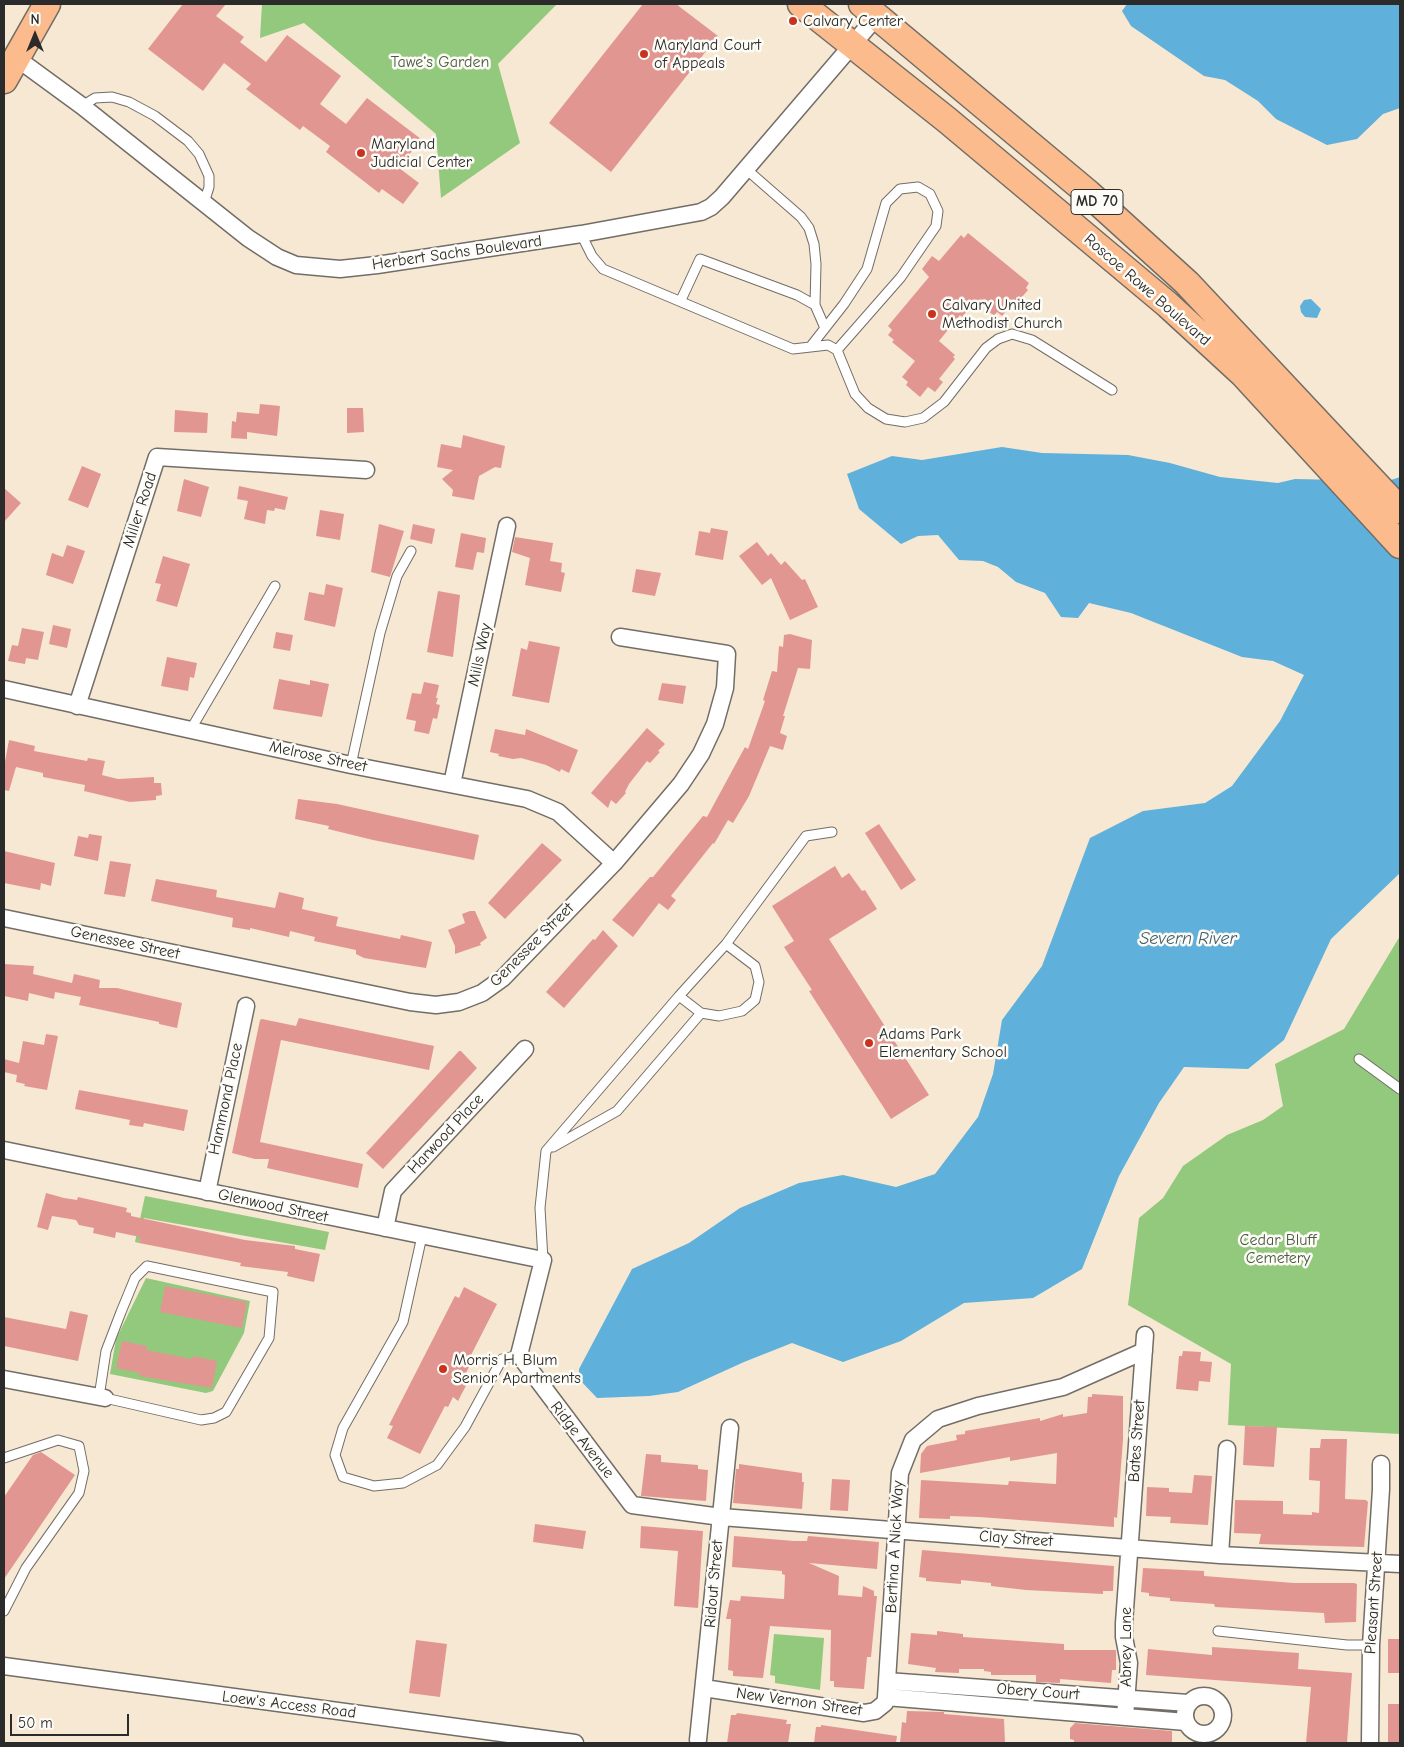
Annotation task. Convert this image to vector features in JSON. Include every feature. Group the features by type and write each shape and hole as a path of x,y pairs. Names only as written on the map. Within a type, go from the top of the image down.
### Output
{"main road":[{"path":"10,69 47,4"},
{"name":"Roscoe Rowe Boulevard","path":"801,4 947,120 1168,305 1243,374 1306,426 1400,510"},
{"name":"Roscoe Rowe Boulevard","path":"869,10 1088,193 1187,283 1306,426 1400,545"}],"street":[{"name":"Herbert Sachs Boulevard","path":"10,69 82,106 248,238 277,257 296,265 321,269 377,265 581,234 701,212 712,207 853,45 869,10"},
{"name":"Miller Road","path":"77,706 156,457 366,470"},
{"name":"Mills Way","path":"452,784 507,526"},
{"name":"Genessee Street","path":"4,918 410,1002 436,1005 460,1002 482,993 503,978 614,862 681,784 701,754 714,724 725,688 727,654 620,637"},
{"name":"Melrose Street","path":"4,689 351,765 527,799 558,812 614,862"},
{"name":"Hammond Place","path":"207,1192 246,1006"},
{"name":"Harwood Place","path":"385,1228 393,1192 525,1049"},
{"name":"Glenwood Street","path":"4,1150 543,1260"},
{"path":"519,1355 543,1260"},
{"name":"Bates Street","path":"1130,1547 1145,1335"},
{"name":"Bertina A Nick Way","path":"887,1689 900,1473 913,1440 938,1419 978,1406 1063,1387 1144,1352"},
{"name":"Ridge Avenue","path":"519,1355 632,1505"},
{"path":"4,1379 102,1398"},
{"name":"Ridout Street","path":"698,1740 730,1428"},
{"path":"1220,1555 1227,1449"},
{"name":"Pleasant Street","path":"1370,1743 1371,1645 1381,1464"},
{"name":"Clay Street","path":"632,1505 721,1517 1220,1555 1400,1564"},
{"name":"Abney Lane","path":"1125,1717 1130,1663 1124,1630 1130,1547"},
{"name":"Loew's Access Road","path":"4,1666 575,1743"},
{"name":"New Vernon Street","path":"704,1688 864,1713 875,1711 885,1703 887,1689"},
{"name":"Obery Court","path":"887,1689 1188,1703 1198,1696 1211,1696 1221,1705 1224,1717 1218,1728 1207,1734 1194,1732 1186,1722 1125,1717 887,1689"},
{"path":"1186,1722 1184,1716 1188,1703"}],"lane":[{"path":"82,106 95,98 112,97 129,102 155,116 188,141 206,166 209,187 204,203"},
{"path":"746,169 801,217 809,228 816,264 815,305 825,328"},
{"path":"811,346 844,304 866,269 886,203 900,189 918,187 930,194 938,211 936,226 901,277 837,350"},
{"path":"581,234 592,256 603,269 681,300 793,349 828,345 837,350 855,394 886,419 905,422 923,418 944,402 986,348 998,339 1012,334 1032,340 1112,390"},
{"path":"681,300 700,259 797,295 815,305"},
{"path":"351,765 380,633 397,576 411,551"},
{"path":"191,729 275,586"},
{"path":"543,1260 540,1208 546,1151 726,944 806,836 832,832"},
{"path":"679,996 701,1013 720,1016 742,1012 755,1000 759,982 755,966 726,944"},
{"path":"546,1151 617,1112 701,1013"},
{"path":"1359,1059 1400,1089"},
{"path":"422,1236 403,1322 343,1428 335,1455 343,1477 374,1486 403,1482 437,1465 465,1427 502,1359 519,1355"},
{"path":"147,1266 273,1292 270,1338 226,1412 214,1418 201,1420 102,1398 106,1351 134,1278 147,1266"},
{"path":"4,1458 58,1440 79,1446 84,1471 79,1492 26,1568 4,1611"},
{"path":"1218,1631 1347,1645 1371,1645"}],"green space":[{"name":"Tawe's Garden","path":"262,4 557,4 498,64 520,143 441,198 436,134 304,23 260,38"},
{"name":"Cedar Bluff Cemetery","path":"1400,936 1400,1434 1228,1425 1231,1364 1128,1305 1139,1218 1163,1198 1183,1166 1227,1135 1263,1120 1283,1106 1275,1064 1344,1029"},
{"path":"145,1196 329,1232 325,1250 144,1218 139,1243 135,1242"},
{"path":"146,1278 250,1301 244,1333 213,1391 206,1393 110,1374 116,1339"},
{"path":"774,1634 824,1638 820,1690 775,1683 775,1676 770,1675"}],"water":[{"path":"1127,4 1400,4 1400,108 1383,114 1357,139 1327,145 1276,119 1258,101 1225,80 1204,76 1131,26 1122,11"},
{"path":"1311,299 1321,309 1317,318 1305,317 1301,312 1300,306 1304,300"},
{"name":"Severn River","path":"1002,447 1042,453 1128,455 1170,463 1220,477 1278,483 1295,479 1388,481 1400,477 1400,873 1331,939 1284,1040 1248,1069 1184,1067 1159,1103 1119,1176 1082,1269 1033,1298 964,1303 901,1341 843,1362 792,1343 678,1392 649,1396 597,1398 579,1379 579,1369 632,1269 689,1243 740,1208 799,1183 843,1175 896,1187 935,1174 978,1117 993,1074 1002,1020 1042,966 1090,838 1143,811 1205,803 1232,786 1280,721 1304,675 1273,661 1242,657 1131,613 1089,603 1078,618 1061,617 1045,593 1016,582 998,567 983,561 959,560 938,535 918,536 901,544 859,509 847,474 892,456 922,460"}],"building":[{"path":"183,4 226,4 216,16 244,37 240,42 266,62 287,35 341,76 320,104 346,124 367,98 421,139 399,168 419,183 403,204 382,189 379,193 326,152 330,146 303,126 300,130 246,89 251,84 224,63 203,91 148,49"},
{"path":"643,4 676,4 718,36 611,172 549,123"},
{"name":"Calvary United Methodist Church","path":"968,233 1029,283 1026,288 1028,290 1009,312 1007,310 1002,316 997,312 994,316 976,300 962,317 960,315 939,341 955,355 953,357 955,359 939,379 943,382 935,392 928,387 920,397 906,385 908,382 902,377 915,361 892,342 894,340 888,335 892,330 888,326 929,277 922,269 932,256 939,261 961,235 964,238"},
{"path":"260,404 280,406 277,436 247,432 247,439 231,438 232,421 236,422 237,412 259,414"},
{"path":"347,408 363,408 364,432 347,433"},
{"path":"175,410 208,413 207,433 174,432"},
{"path":"463,435 505,446 501,468 495,467 479,476 474,500 452,496 453,490 442,479 453,470 437,467 441,444 461,448"},
{"path":"82,466 101,474 88,508 68,500"},
{"path":"184,479 209,487 201,517 177,511"},
{"path":"239,486 288,497 285,510 275,508 274,511 267,510 265,524 244,519 248,501 237,499"},
{"path":"4,488 21,503 4,522"},
{"path":"320,510 344,514 340,540 316,536"},
{"path":"379,524 404,531 390,577 371,572"},
{"path":"413,524 435,529 432,544 410,539"},
{"path":"711,528 728,531 723,560 695,555 699,531 710,533"},
{"path":"461,533 486,538 484,553 477,552 473,570 455,567"},
{"path":"515,537 553,543 550,561 562,563 561,572 565,573 561,592 525,585 530,558 512,552"},
{"path":"757,542 768,556 771,553 781,565 785,561 802,580 805,579 818,607 790,620 771,578 762,585 739,556"},
{"path":"67,545 85,551 73,584 46,575 52,553 63,557"},
{"path":"163,556 190,564 177,607 156,601 161,584 155,583"},
{"path":"636,569 661,573 655,596 632,592"},
{"path":"326,584 343,588 335,627 304,620 309,592 324,595"},
{"path":"438,591 460,595 453,657 427,652"},
{"path":"53,625 71,629 67,648 49,644"},
{"path":"22,628 44,632 38,660 26,658 25,664 8,661 12,645 18,646"},
{"path":"276,632 293,635 290,651 273,648"},
{"path":"790,634 812,640 810,669 798,668 783,716 785,716 780,733 787,736 783,750 770,746 749,796 733,823 728,820 714,844 671,896 676,900 668,910 659,903 633,937 612,920 650,877 653,877 703,816 707,817 745,747 748,749 765,701 763,700 772,671 777,672 779,646 783,647 784,635"},
{"path":"529,641 560,647 549,703 512,696 521,648 527,650"},
{"path":"167,657 197,663 194,678 190,677 188,691 161,686"},
{"path":"279,679 310,685 310,680 329,684 322,717 273,709"},
{"path":"424,682 439,685 436,704 440,705 437,719 433,718 429,734 414,731 416,721 406,719 412,693 421,694"},
{"path":"662,683 686,686 683,704 658,700"},
{"path":"647,728 665,744 650,763 647,761 629,784 626,793 616,804 611,800 608,808 591,793"},
{"path":"495,729 525,735 526,729 578,750 569,773 561,769 560,772 546,765 521,758 513,759 490,752"},
{"path":"9,740 35,746 34,751 87,761 88,758 105,761 102,775 118,779 154,777 154,783 161,783 162,795 156,796 156,800 130,802 84,791 85,785 43,777 43,773 16,767 9,791 4,790 4,767"},
{"path":"298,799 337,804 479,835 474,860 373,840 328,829 329,826 295,819"},
{"path":"879,824 916,880 901,890 865,833"},
{"path":"89,834 102,836 98,861 74,856 78,836 88,838"},
{"path":"542,843 562,860 505,919 488,903"},
{"path":"4,851 55,863 51,886 41,883 40,890 4,883"},
{"path":"110,861 131,864 125,897 104,894"},
{"name":"Adams Park Elementary School","path":"835,866 842,878 849,873 862,891 865,890 877,909 829,939 929,1095 891,1119 809,991 812,990 784,947 794,941 772,906"},
{"path":"156,879 217,890 216,897 275,908 279,892 304,898 302,909 338,917 336,926 400,939 401,935 432,942 426,968 364,958 356,954 356,950 314,941 315,937 290,931 289,937 250,928 250,930 232,927 233,918 151,901"},
{"path":"475,911 487,938 480,943 481,945 455,954 455,946 448,930 465,923 462,914"},
{"path":"603,930 618,946 564,1008 546,992"},
{"path":"4,964 34,966 33,974 72,983 74,974 100,980 99,988 117,988 182,1003 177,1028 159,1024 159,1022 79,1005 81,997 55,992 54,999 29,993 28,1001 4,996"},
{"path":"299,1018 434,1046 429,1070 281,1040 260,1142 363,1164 358,1188 267,1168 269,1159 255,1159 232,1153 260,1020 296,1026"},
{"path":"46,1034 58,1036 47,1090 24,1086 25,1084 16,1082 17,1075 4,1072 4,1059 19,1063 23,1041 44,1045"},
{"path":"459,1051 477,1068 383,1169 366,1153"},
{"path":"79,1090 188,1110 184,1131 144,1123 143,1127 129,1125 130,1120 75,1109"},
{"path":"46,1193 77,1200 78,1197 127,1208 126,1212 131,1213 131,1216 245,1240 295,1246 295,1249 320,1254 314,1282 287,1276 288,1272 240,1266 241,1263 139,1243 140,1237 116,1232 115,1238 93,1233 94,1228 79,1225 76,1220 52,1216 48,1230 37,1227"},
{"path":"165,1286 247,1302 242,1328 160,1312"},
{"name":"Morris H. Blum Senior Apartments","path":"464,1287 497,1304 467,1363 470,1365 466,1373 471,1376 458,1401 453,1397 448,1407 445,1406 420,1454 387,1438 393,1426 389,1425 455,1296 459,1298"},
{"path":"70,1311 88,1315 78,1361 4,1346 4,1317 66,1329"},
{"path":"122,1341 147,1346 146,1350 192,1359 193,1356 217,1361 212,1388 139,1376 140,1373 116,1368"},
{"path":"1183,1351 1201,1352 1200,1361 1212,1362 1210,1382 1199,1381 1198,1391 1176,1389 1179,1356 1182,1356"},
{"path":"1092,1394 1123,1396 1123,1440 1117,1518 1114,1517 1114,1527 979,1517 950,1516 950,1519 919,1518 921,1480 1008,1485 1009,1481 1056,1484 1057,1453 1010,1461 1010,1457 920,1473 921,1454 927,1446 957,1440 956,1435 965,1434 965,1431 1040,1418 1040,1421 1063,1414 1063,1417 1087,1413 1088,1397 1092,1397"},
{"path":"1245,1426 1277,1427 1274,1467 1243,1465"},
{"path":"1321,1439 1347,1439 1345,1499 1366,1500 1368,1502 1364,1547 1259,1544 1261,1534 1234,1533 1235,1500 1283,1501 1283,1514 1312,1515 1312,1512 1319,1513 1320,1481 1309,1480 1310,1448 1320,1448"},
{"path":"41,1452 75,1475 4,1579 4,1497 33,1455"},
{"path":"646,1454 661,1455 661,1462 698,1465 698,1469 708,1470 706,1501 641,1496"},
{"path":"739,1464 802,1473 802,1482 804,1482 802,1509 733,1503 736,1469 739,1469"},
{"path":"1194,1475 1212,1476 1208,1525 1170,1523 1171,1517 1146,1516 1147,1487 1169,1488 1169,1492 1192,1493"},
{"path":"832,1479 850,1480 848,1511 830,1510"},
{"path":"535,1524 586,1531 583,1549 533,1542"},
{"path":"641,1526 703,1531 698,1608 674,1606 678,1551 640,1548"},
{"path":"734,1536 807,1541 808,1536 879,1542 877,1569 809,1563 839,1576 838,1595 862,1597 863,1586 874,1591 874,1596 877,1596 871,1657 867,1657 864,1689 834,1687 834,1681 830,1681 831,1630 770,1626 763,1678 733,1676 733,1671 728,1670 731,1619 726,1619 730,1600 740,1601 741,1596 784,1599 785,1575 782,1574 782,1571 732,1567"},
{"path":"922,1550 1114,1566 1113,1591 1103,1591 1103,1594 1026,1590 991,1586 991,1583 961,1580 961,1584 926,1581 926,1578 919,1577"},
{"path":"1143,1568 1204,1571 1204,1576 1294,1583 1354,1583 1357,1584 1356,1622 1325,1623 1324,1613 1215,1607 1214,1604 1170,1601 1170,1598 1149,1596 1149,1593 1141,1592"},
{"path":"937,1631 963,1634 963,1637 1064,1644 1064,1650 1116,1650 1116,1670 1112,1670 1111,1683 1060,1679 1060,1683 1036,1682 1036,1675 991,1675 991,1672 984,1671 984,1669 959,1669 959,1673 935,1672 936,1668 908,1664 911,1633 937,1635"},
{"path":"1388,1639 1400,1639 1400,1673 1388,1673"},
{"path":"416,1640 447,1644 440,1697 409,1693"},
{"path":"1212,1647 1299,1653 1298,1669 1352,1673 1347,1743 1306,1743 1311,1687 1146,1675 1148,1649 1212,1655"},
{"path":"1388,1704 1400,1704 1400,1743 1388,1743"},
{"path":"907,1711 944,1712 944,1714 1004,1719 1005,1743 900,1743 902,1722 906,1723"},
{"path":"737,1713 787,1720 786,1724 791,1724 788,1743 727,1743 731,1715 736,1715"},
{"path":"1075,1723 1172,1731 1172,1743 1074,1743 1074,1740 1070,1739 1070,1728"},
{"path":"821,1725 897,1736 896,1743 814,1743 816,1727 821,1727"}],"place":[{"name":"Calvary Center","path":"793,21"},
{"name":"Maryland Court of Appeals","path":"644,54"},
{"name":"Maryland Judicial Center","path":"361,153"},
{"name":"Calvary United Methodist Church","path":"932,314"},
{"name":"Adams Park Elementary School","path":"869,1043"},
{"name":"Morris H. Blum Senior Apartments","path":"443,1369"}]}
